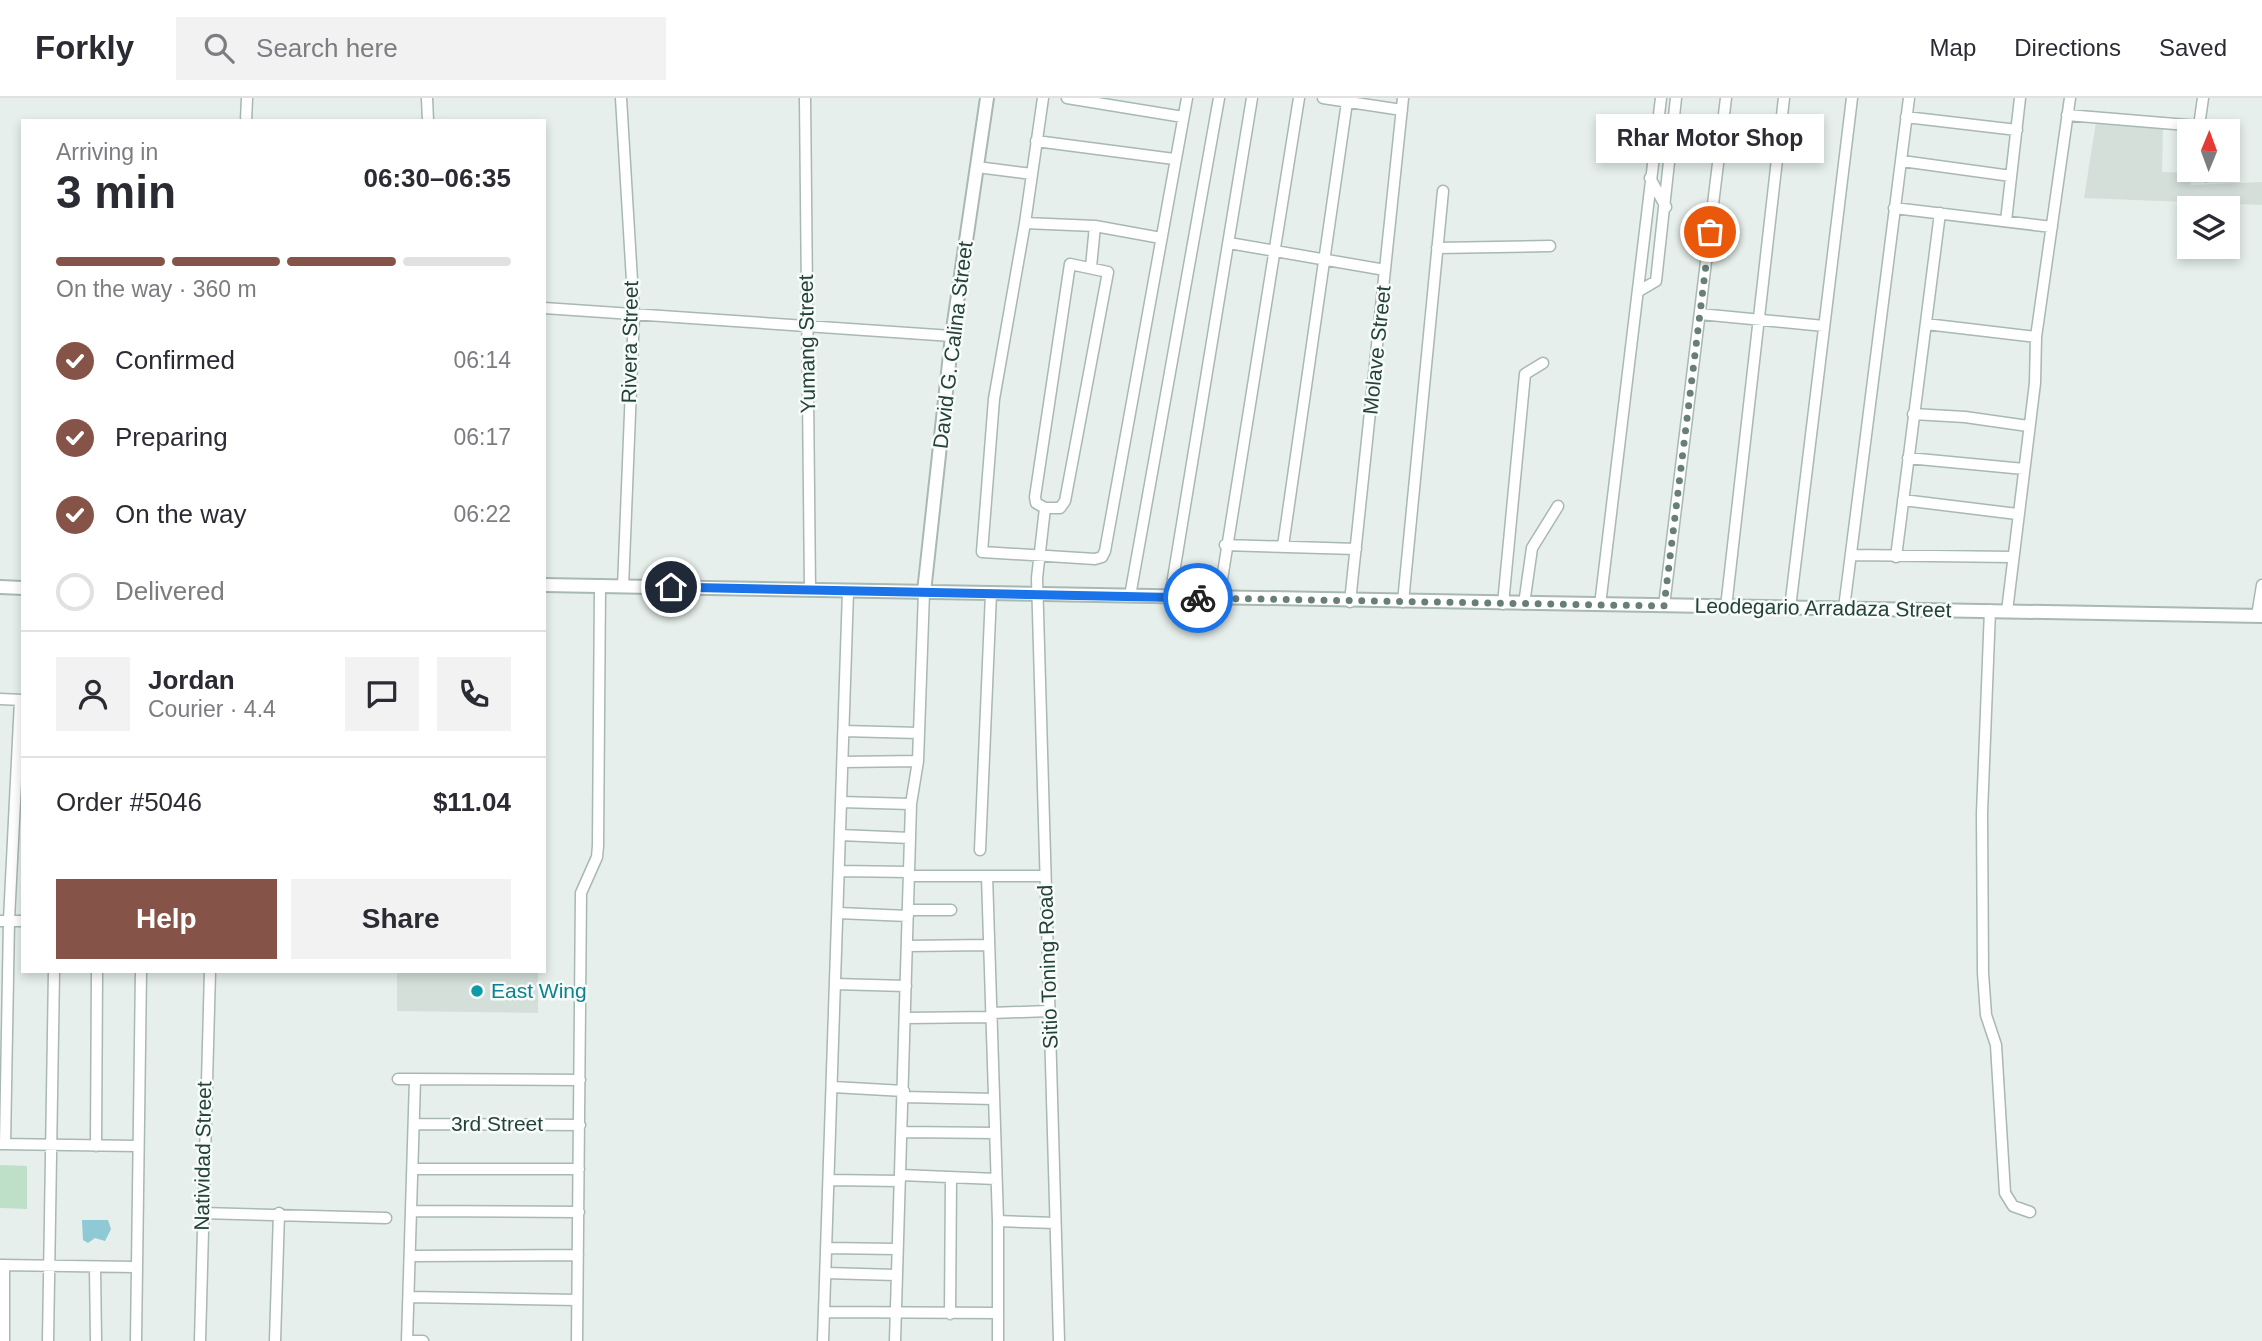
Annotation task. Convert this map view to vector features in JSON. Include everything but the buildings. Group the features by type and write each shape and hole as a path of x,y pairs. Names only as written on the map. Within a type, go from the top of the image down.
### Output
{"street":[{"path":"246,119 247,98"},
{"path":"427,98 428,119"},
{"name":"Rivera Street","path":"621,98 634,314 623,587"},
{"name":"Yumang Street","path":"805,98 810,590"},
{"name":"David G. Calina Street","path":"924,592 952,336 987,98"},
{"path":"1043,98 1025,223 994,399 982,552 1095,559 1102,557 1105,551 1187,98"},
{"path":"1067,98 1183,117"},
{"path":"1130,596 1219,98"},
{"path":"1170,597 1252,98"},
{"path":"1219,598 1225,545 1299,98"},
{"path":"1324,98 1402,110"},
{"name":"Molave Street","path":"1350,602 1403,98"},
{"path":"1600,605 1661,98"},
{"path":"1639,290 1656,281 1676,98"},
{"path":"1664,606 1726,98"},
{"path":"1726,607 1784,98"},
{"path":"1790,608 1852,98"},
{"path":"1844,608 1853,555 1909,98"},
{"path":"2006,221 2020,98"},
{"path":"2007,611 2035,383 2036,337 2070,98"},
{"path":"2202,119 2203,98"},
{"path":"1283,547 1326,260 1346,102"},
{"path":"2067,115 2177,126"},
{"path":"1906,117 2017,130"},
{"path":"1037,141 1174,159"},
{"path":"1902,161 2011,176"},
{"path":"977,171 1032,177"},
{"path":"1650,178 1666,208"},
{"path":"1403,603 1443,191"},
{"path":"1894,208 2052,227"},
{"path":"1896,557 1940,213"},
{"path":"1025,223 1096,226 1161,239"},
{"path":"1091,267 1096,226"},
{"path":"1229,243 1385,270"},
{"path":"1643,244 1660,257"},
{"path":"1437,248 1550,246"},
{"path":"1070,264 1091,267 1108,272 1073,460 1063,506 1045,508 1036,503 1035,497 1070,264"},
{"path":"546,308 952,336"},
{"path":"1700,314 1824,326"},
{"path":"1926,324 2036,337"},
{"path":"1503,604 1525,374 1543,363"},
{"path":"1913,414 1965,417 2028,426"},
{"path":"1908,458 2024,469"},
{"path":"1903,499 2017,514"},
{"path":"1524,604 1532,548 1558,506"},
{"name":"Sitio Toning Road","path":"1045,508 1037,556 1059,1341"},
{"path":"1225,545 1356,549"},
{"path":"1853,555 2012,557"},
{"name":"Leodegario Arradaza Street","path":"546,585 1039,593 1403,603 2259,616"},
{"path":"577,1341 581,892 597,857 598,846 600,586"},
{"path":"2259,616 2262,586"},
{"path":"0,587 21,588"},
{"path":"823,1341 848,590"},
{"path":"895,1341 911,804 918,761 924,592"},
{"path":"981,850 991,593"},
{"path":"1990,610 1982,813 1983,972 1986,1015 1996,1045 2005,1193 2013,1206 2030,1212"},
{"path":"0,699 21,700 5,920 2,1144 137,1146"},
{"path":"844,731 919,733"},
{"path":"843,762 918,761"},
{"path":"841,802 911,804"},
{"path":"840,835 910,838"},
{"path":"839,871 1045,876"},
{"path":"987,876 998,1221 998,1341"},
{"path":"838,914 950,910"},
{"path":"907,946 989,945"},
{"path":"48,1341 54,973"},
{"path":"96,1146 97,973"},
{"path":"136,1341 141,973"},
{"name":"Natividad Street","path":"200,1341 210,973"},
{"path":"835,984 906,986"},
{"path":"906,1018 1049,1011"},
{"path":"398,1079 580,1080"},
{"path":"415,1079 407,1341 423,1341"},
{"path":"833,1087 994,1099"},
{"name":"3rd Street","path":"414,1124 580,1125"},
{"path":"903,1132 995,1133"},
{"path":"414,1169 579,1169"},
{"path":"950,1314 951,1178"},
{"path":"829,1180 996,1179"},
{"path":"413,1211 579,1212"},
{"path":"202,1213 386,1218"},
{"path":"275,1341 279,1213"},
{"path":"998,1221 1055,1223"},
{"path":"827,1248 896,1249"},
{"path":"411,1256 578,1255"},
{"path":"4,1341 2,1265 135,1267"},
{"path":"95,1267 96,1341"},
{"path":"826,1273 896,1275"},
{"path":"409,1297 578,1300"},
{"path":"824,1312 997,1313"}],"shaded area":[{"path":"2096,122 2163,128 2162,172 2177,173 2177,182 2191,182 2191,185 2262,182 2262,205 2240,204 2240,196 2177,196 2177,202 2084,198"},
{"path":"397,973 538,973 538,1013 397,1011"}],"green space":[{"path":"0,1165 27,1166 27,1209 0,1208"}],"water":[{"path":"82,1220 108,1220 111,1229 105,1241 95,1238 88,1243 83,1240"}],"way so far":[{"path":"1198,598 1664,606 1710,232"}],"place":[{"name":"Rhar Motor Shop","path":"1710,232"},
{"name":"East Wing","path":"477,991"}],"route":[{"path":"671,587 1198,598"}]}
